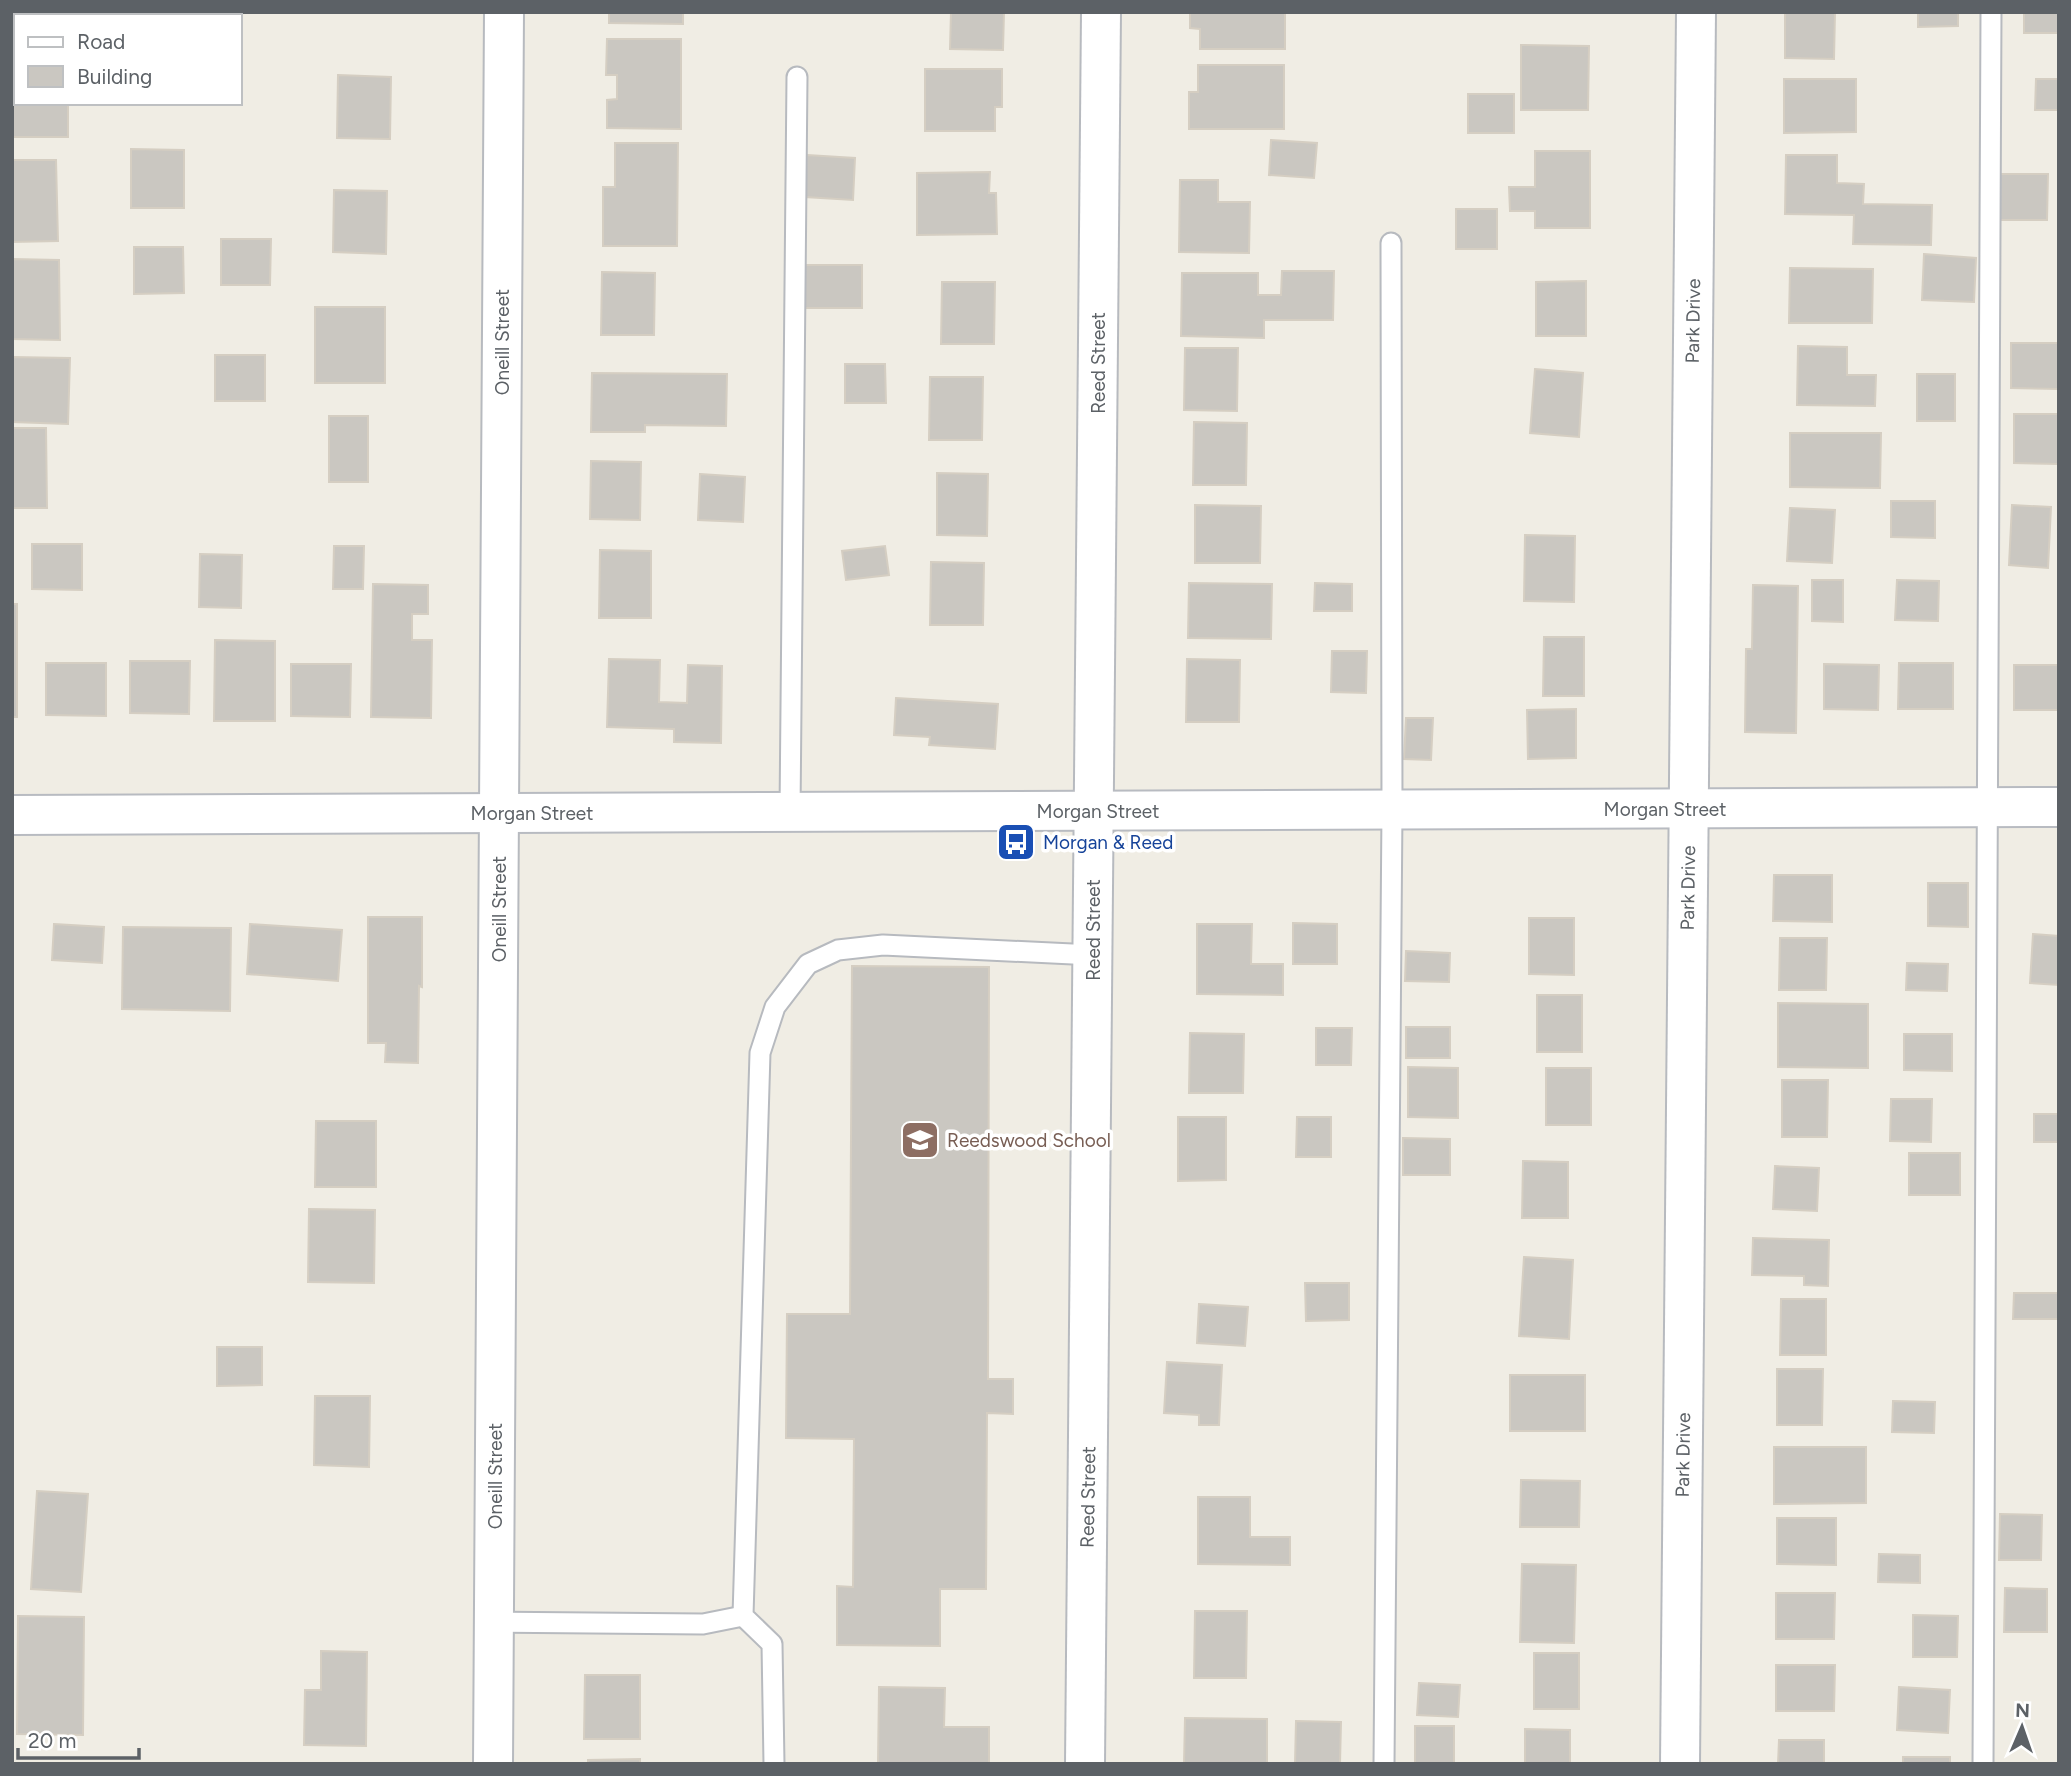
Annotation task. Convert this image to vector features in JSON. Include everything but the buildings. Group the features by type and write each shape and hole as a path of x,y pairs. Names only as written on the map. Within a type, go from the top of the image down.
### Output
{"street":[{"name":"Oneill Street","path":"493,1764 504,12"},
{"name":"Reed Street","path":"1085,1764 1101,12"},
{"name":"Park Drive","path":"1680,1764 1696,12"},
{"name":"Morgan Street","path":"12,816 2059,807"}],"lane":[{"path":"1983,1764 1991,12"},
{"path":"790,812 797,77"},
{"path":"1384,1764 1392,810 1391,243"},
{"path":"774,1764 772,1644 743,1616 761,1053 775,1007 808,964 838,950 883,944 1093,954"},
{"path":"494,1622 703,1624 743,1616"}],"place":[{"name":"Morgan & Reed","path":"1016,842"},
{"name":"Reedswood School","path":"920,1140"}]}
